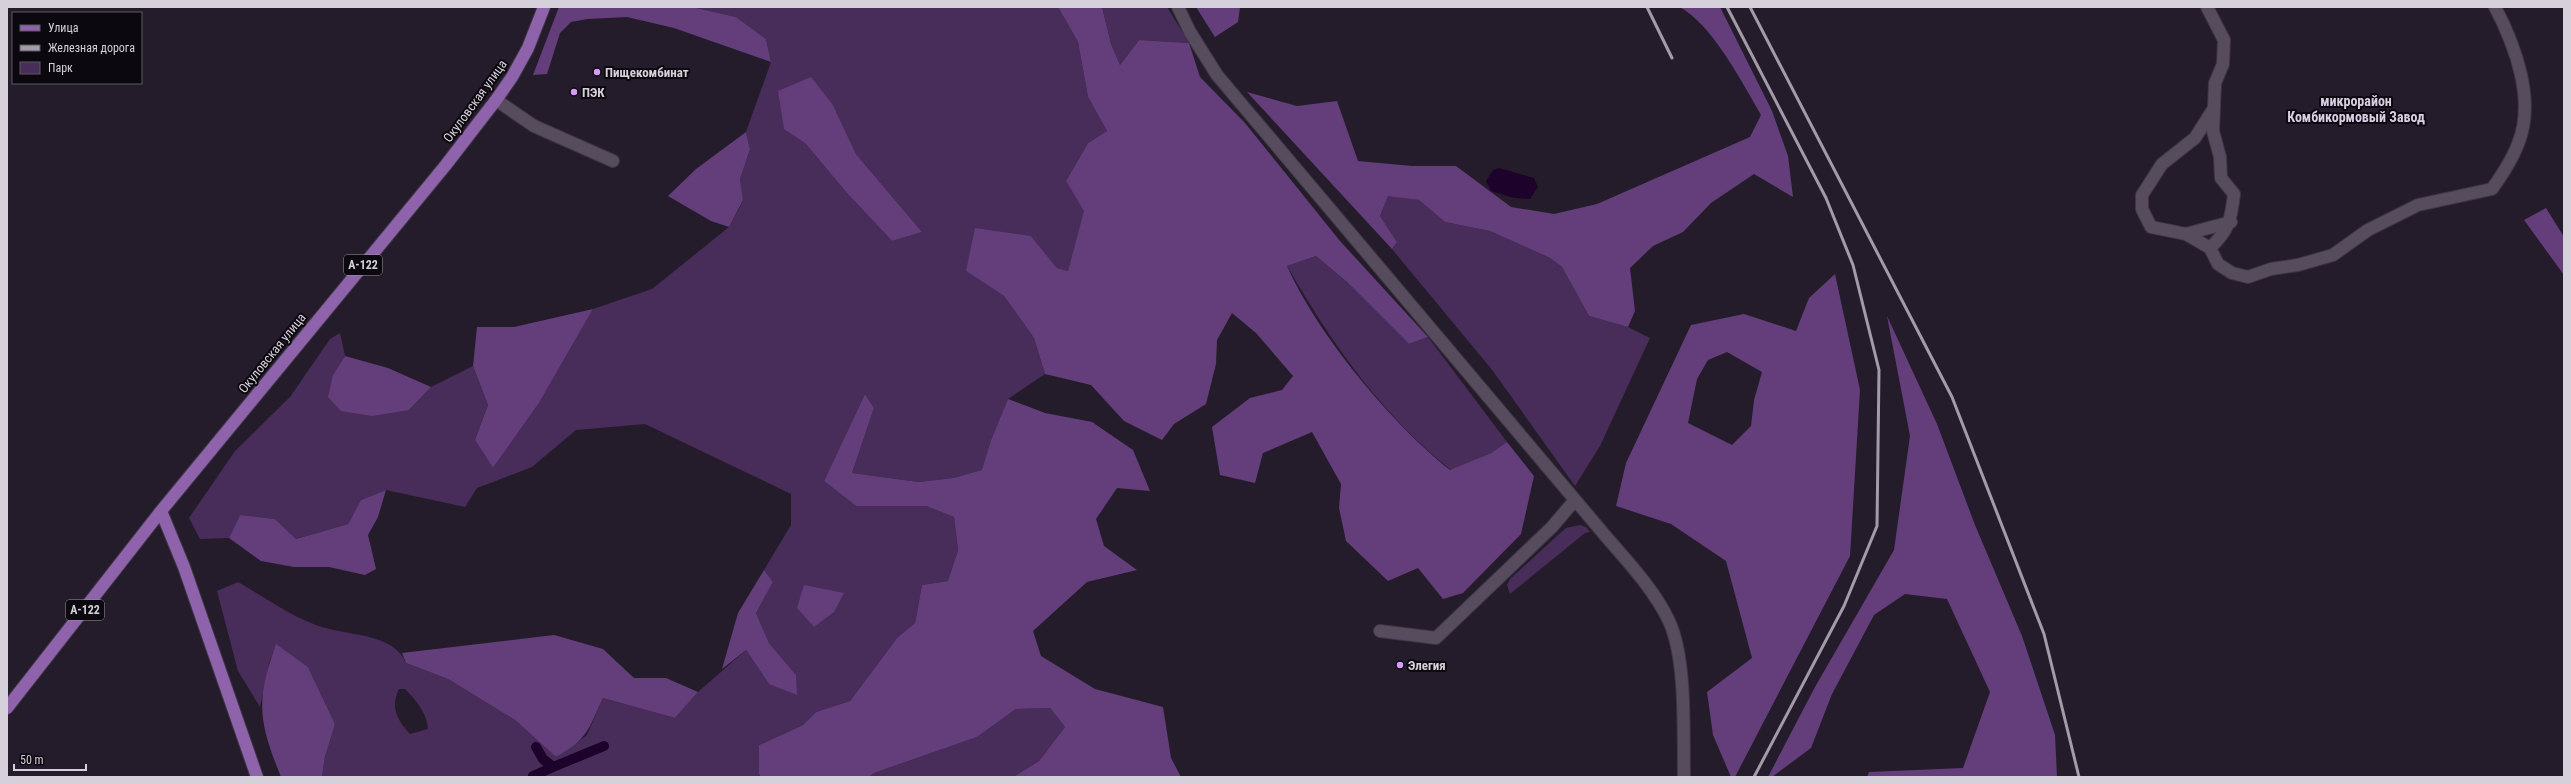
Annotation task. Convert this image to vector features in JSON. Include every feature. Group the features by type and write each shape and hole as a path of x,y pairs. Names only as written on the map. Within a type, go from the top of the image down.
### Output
{"main road":[{"name":"Окуловская улица","path":"7,708 161,511 445,166 496,100 512,77 528,48 544,7"},
{"path":"161,511 184,568 257,777"}],"street":[{"path":"1178,7 1190,32 1227,87 1646,585 1669,620 1678,652 1684,777"},
{"path":"2207,7 2224,40 2223,64 2216,83 2214,132 2220,157 2221,178 2234,194 2231,222 2221,238 2210,248"},
{"path":"2216,105 2195,138 2162,164 2142,195 2142,209 2151,227 2186,234 2210,248 2218,264 2232,273 2248,277 2271,269 2298,265 2333,255 2368,230 2418,205 2492,189 2519,143 2523,116 2523,81 2513,46 2495,7"},
{"path":"496,100 534,126 614,161"},
{"path":"2186,234 2231,222"},
{"path":"1380,631 1436,638 1552,527 1575,500"}],"green space":[{"path":"692,7 1058,7 1078,42 1088,97 1107,131 1088,143 1066,181 1085,211 1068,271 1057,268 1031,236 966,271 1004,296 1034,338 1045,374 1008,399 991,440 983,470 953,478 919,482 852,473 874,408 865,394 824,481 856,506 926,506 954,517 958,550 948,581 922,585 915,623 897,638 850,701 816,712 803,725 759,745 759,774 761,777 322,777 325,757 335,724 308,667 276,645 269,663 260,707 238,671 217,591 238,582 286,611 306,621 327,629 367,636 380,640 400,653 406,663 448,679 515,720 556,757 587,735 603,698 675,718 698,692 746,650 769,684 796,675 769,643 756,613 773,582 764,570 791,525 791,494 645,424 576,430 532,467 477,488 465,507 386,490 361,500 348,524 296,539 275,519 240,515 229,538 200,539 189,518 235,451 290,397 330,339 340,333 345,356 333,375 409,410 431,387 473,366 488,405 475,440 493,468 539,403 593,309 652,289 729,227 743,201 740,179 750,149 746,132 771,62 766,39 736,17","holes":["833,105 856,154 922,232 892,241 846,192 805,143","399,689 405,689 417,702 426,718 428,729 410,734 402,724 398,718 395,707 396,696"]},
{"path":"1102,7 1167,7 1189,43 1139,40 1120,65 1111,44"},
{"path":"1388,195 1419,200 1445,222 1490,231 1550,258 1562,267 1589,316 1628,327 1650,338 1600,446 1575,486 1493,371 1392,249 1397,242 1380,216"},
{"path":"1316,256 1347,282 1409,344 1428,337 1507,442 1491,453 1451,470 1402,426 1359,376 1321,322 1287,266"},
{"path":"1580,525 1586,527 1590,532 1585,533 1510,594 1507,585 1510,579 1566,528"},
{"path":"1050,708 1065,727 1039,761 1013,777 869,777 874,773 977,737 1016,709"}],"shaded area":[{"path":"559,7 692,7 736,17 766,39 771,62 674,28 627,17 588,19 571,22 560,33 547,74 533,75"},
{"path":"1058,7 1102,7 1111,44 1120,65 1139,40 1189,43 1200,77 1245,123 1340,241 1428,337 1409,344 1347,282 1316,256 1287,266 1300,293 1317,320 1358,376 1404,428 1427,451 1450,470 1491,453 1507,442 1534,476 1521,534 1463,593 1443,599 1418,568 1388,581 1346,541 1339,508 1341,484 1312,432 1263,453 1255,483 1220,475 1212,427 1250,398 1282,390 1293,376 1256,333 1232,313 1217,340 1216,364 1206,404 1174,424 1162,440 1124,421 1091,385 1045,374 1034,338 1004,296 966,271 975,228 1031,236 1057,268 1068,271 1084,211 1066,181 1088,143 1107,131 1088,97 1078,42"},
{"path":"1196,7 1240,7 1238,22 1215,37"},
{"path":"1679,7 1720,7 1772,111 1788,156 1793,197 1754,174 1711,203 1683,232 1653,246 1630,268 1635,311 1628,327 1589,316 1562,267 1550,258 1490,231 1445,222 1419,200 1388,196 1380,216 1397,242 1392,249 1247,92 1297,106 1337,101 1358,161 1412,166 1456,166 1511,207 1554,214 1597,204 1750,137 1761,115 1736,71 1714,40 1703,26"},
{"path":"811,77 833,105 856,154 922,232 892,241 846,192 805,143 784,129 778,91"},
{"path":"746,132 750,149 740,179 743,200 729,227 711,221 668,196 696,169"},
{"path":"1499,168 1534,178 1538,187 1530,199 1514,198 1491,191 1486,181 1493,170"},
{"path":"2546,208 2564,237 2564,275 2524,220"},
{"path":"1835,274 1860,390 1850,556 1735,777 1731,777 1713,735 1707,692 1752,658 1726,561 1671,524 1616,506 1626,463 1691,325 1744,314 1796,331 1809,298","holes":["1727,352 1762,372 1754,400 1751,426 1732,445 1688,423 1697,379 1708,360"]},
{"path":"593,309 539,403 493,468 475,440 488,405 473,366 477,327 514,327"},
{"path":"1887,316 1937,424 1975,525 2022,636 2055,735 2057,777 1867,777 1869,772 1963,768 1990,692 1947,599 1905,594 1874,615 1832,694 1811,748 1772,777 1768,777 1815,687 1894,550 1910,436"},
{"path":"345,356 388,368 431,387 409,410 372,416 341,411 328,397 333,375"},
{"path":"865,394 874,408 852,473 919,482 953,478 982,470 991,440 1008,399 1045,413 1092,422 1133,450 1150,491 1117,488 1096,519 1104,546 1137,570 1087,582 1033,631 1041,656 1095,689 1163,707 1171,758 1181,777 1013,777 1039,761 1065,727 1050,708 1016,709 977,737 874,773 869,777 761,777 759,774 759,745 803,725 816,712 850,701 897,638 915,623 922,585 948,581 958,550 954,517 926,506 856,506 824,481"},
{"path":"386,490 378,517 368,535 376,569 365,575 329,567 294,567 261,561 229,538 240,515 275,519 296,539 348,524 361,500"},
{"path":"764,570 773,582 756,613 769,643 796,675 797,695 769,684 746,650 722,669 738,613"},
{"path":"804,585 844,593 834,612 814,627 797,608"},
{"path":"554,635 603,649 634,678 666,678 698,692 675,718 603,698 586,733 575,745 556,757 515,720 448,679 406,663 402,653"},
{"path":"276,644 308,667 335,724 325,757 322,777 281,777 268,741 262,712 263,697 269,664"}],"waterway":[{"path":"536,747 543,759 553,767 604,746"},
{"path":"533,776 553,767"}],"railway":[{"path":"1647,7 1672,58"},
{"path":"1727,7 1826,198 1853,265 1879,370 1877,526 1844,606 1754,777"},
{"path":"1750,7 1952,397 2044,634 2079,777"}],"place":[{"name":"Пищекомбинат","path":"597,72"},
{"name":"ПЭК","path":"574,92"},
{"name":"Элегия","path":"1400,665"}],"district":[{"name":"микрорайон Комбикормовый Завод","path":"2356,110"}]}
